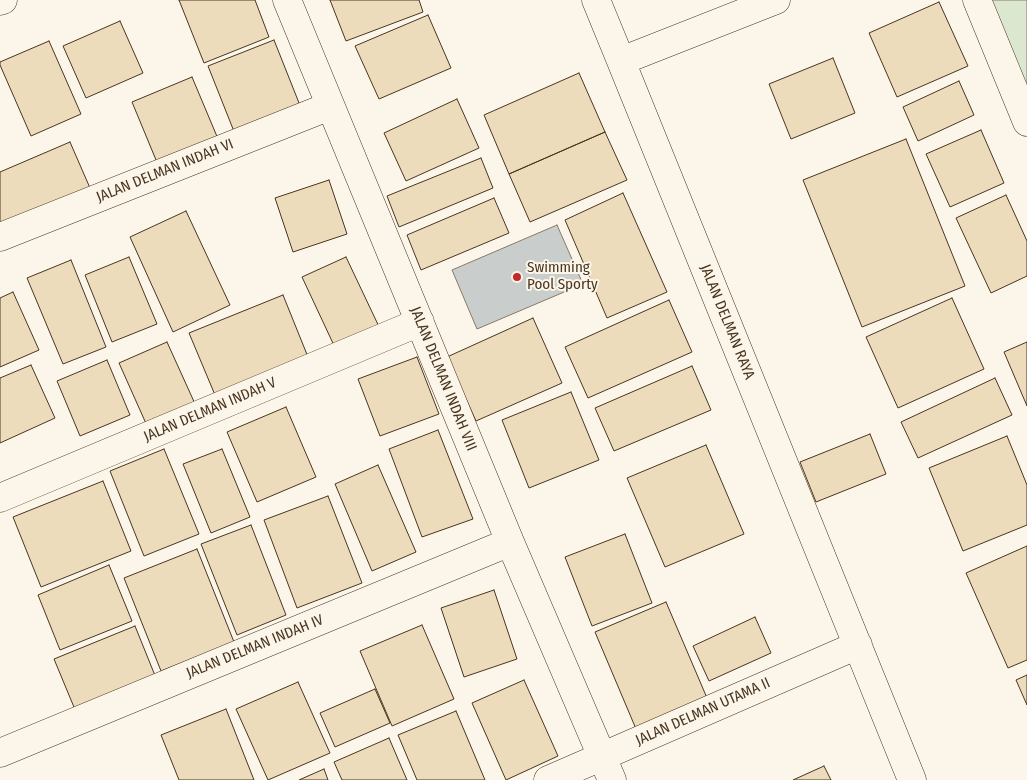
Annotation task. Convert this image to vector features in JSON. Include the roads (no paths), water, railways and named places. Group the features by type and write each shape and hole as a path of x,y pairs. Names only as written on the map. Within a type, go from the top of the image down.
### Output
{"street":[{"name":"JALAN DELMAN INDAH VIII","path":"287,0 510,542 607,768"},
{"name":"JALAN DELMAN RAYA","path":"596,0 912,780"},
{"path":"622,61 776,0"},
{"path":"977,0 1027,122"},
{"name":"JALAN DELMAN INDAH VI","path":"0,237 330,106"},
{"name":"JALAN DELMAN INDAH V","path":"0,498 420,322"},
{"name":"JALAN DELMAN INDAH IV","path":"0,753 510,542"},
{"name":"JALAN DELMAN UTAMA II","path":"548,780 607,768 858,645"}],"place":[{"name":"Swimming Pool Sporty","path":"517,277"}]}
